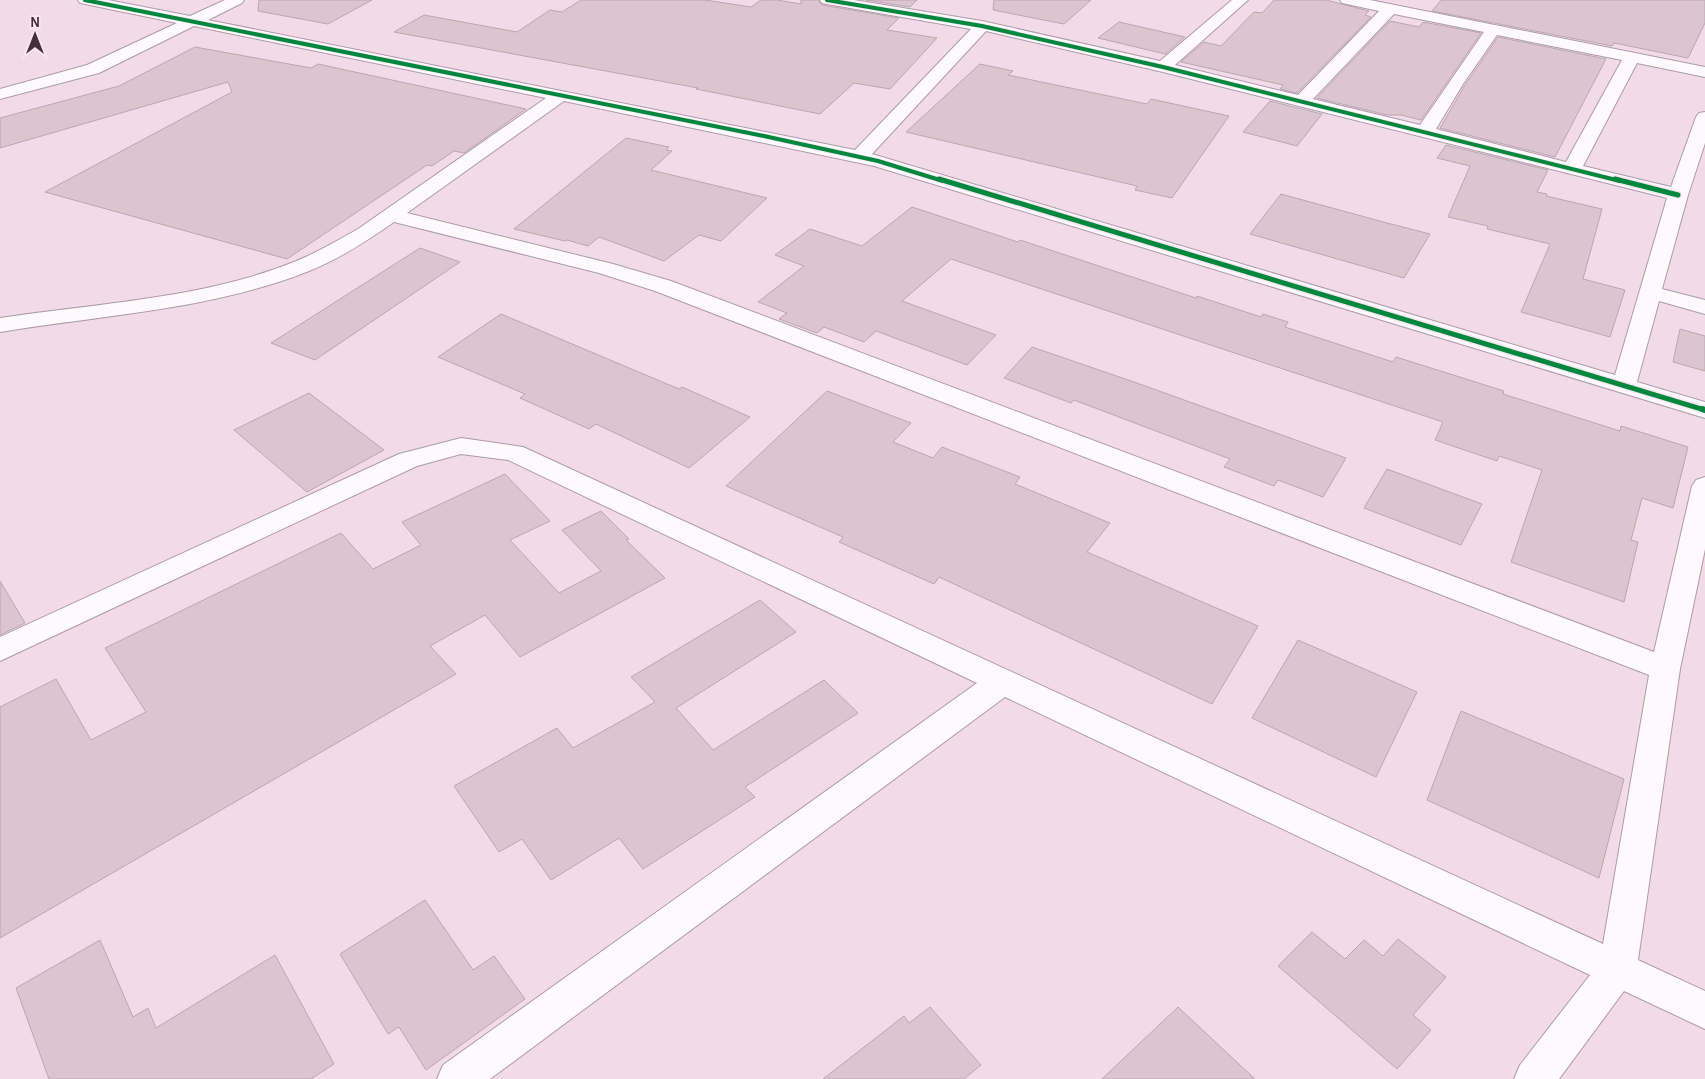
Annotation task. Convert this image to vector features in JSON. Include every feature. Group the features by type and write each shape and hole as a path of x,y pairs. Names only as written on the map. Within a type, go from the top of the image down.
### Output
{"street":[{"path":"86,0 191,14 560,96 863,152 892,154 1100,214 1626,378 1705,410"},
{"path":"117,0 419,58 863,152"},
{"path":"0,94 93,69 191,14 237,0"},
{"path":"827,0 982,26 1163,67 1678,195"},
{"path":"1163,67 1241,0"},
{"path":"1347,0 1705,72"},
{"path":"1302,101 1390,8"},
{"path":"863,152 982,26"},
{"path":"1425,132 1455,84 1493,30"},
{"path":"1572,168 1632,57"},
{"path":"0,325 54,315 176,301 248,285 302,266 361,236 560,96"},
{"path":"1626,378 1678,195 1705,117"},
{"path":"390,215 606,268 664,286 1665,669"},
{"path":"1650,292 1705,307"},
{"path":"1626,378 1705,394"},
{"path":"0,650 408,460 461,446 514,454 1705,1010"},
{"path":"1534,1079 1618,969 1665,669 1705,486"},
{"path":"457,1079 1002,682"}],"building":[{"path":"259,0 372,0 328,24 258,11"},
{"path":"581,0 705,0 751,7 761,0 777,0 801,4 801,0 818,0 822,5 899,18 887,30 937,38 890,89 854,83 820,114 696,89 698,88 394,32 424,15 517,32 550,10 562,12"},
{"path":"866,0 917,0 910,7"},
{"path":"994,0 1091,0 1064,24 993,10"},
{"path":"1274,0 1326,0 1369,11 1365,15 1371,17 1297,93 1280,89 1283,85 1181,62 1204,42 1221,46 1254,12 1262,13"},
{"path":"1441,0 1705,0 1705,23 1688,58 1614,43 1612,46 1432,11"},
{"path":"1390,21 1419,27 1423,22 1481,33 1421,120 1401,115 1387,115 1317,98"},
{"path":"1119,22 1185,37 1165,54 1098,38"},
{"path":"1498,37 1606,59 1555,157 1440,128 1465,85"},
{"path":"195,47 311,68 318,64 526,109 464,153 454,151 432,166 427,165 287,259 45,192 232,92 228,82 0,148 0,118 119,86"},
{"path":"980,64 1013,71 1008,75 1147,104 1151,99 1229,116 1172,198 1135,190 1137,186 906,132"},
{"path":"1270,101 1322,114 1297,146 1243,132"},
{"path":"626,138 669,147 666,150 672,151 651,170 767,198 721,241 699,235 664,261 599,237 588,246 514,229"},
{"path":"1446,145 1548,170 1537,192 1547,194 1546,196 1602,209 1583,279 1625,290 1610,337 1521,312 1550,244 1487,229 1488,226 1448,217 1470,166 1437,158"},
{"path":"1281,194 1430,234 1404,278 1250,234"},
{"path":"912,207 1018,242 1020,240 1196,298 1197,296 1261,317 1263,314 1288,322 1285,327 1393,362 1396,357 1504,391 1503,394 1620,431 1621,426 1688,447 1673,508 1642,498 1631,540 1638,542 1624,602 1511,562 1542,470 1499,456 1497,461 1435,440 1443,422 951,259 902,301 996,335 967,365 876,331 864,342 824,327 817,333 779,319 787,313 758,302 804,266 775,255 810,229 862,246"},
{"path":"420,248 460,262 315,360 271,343"},
{"path":"501,314 679,389 682,387 750,417 689,468 596,424 589,429 520,398 525,394 438,357"},
{"path":"1680,329 1705,336 1705,371 1673,362"},
{"path":"1032,347 1346,458 1323,497 1278,480 1274,486 1224,467 1230,459 1074,400 1071,403 1004,378"},
{"path":"827,391 911,423 893,442 933,458 942,447 1020,477 1015,484 1110,523 1087,552 1258,626 1212,704 939,577 934,584 839,542 843,537 726,486"},
{"path":"309,393 384,450 307,492 234,430"},
{"path":"1387,469 1482,504 1461,545 1364,508"},
{"path":"505,474 550,521 510,540 559,593 601,571 562,530 601,511 629,539 626,540 665,578 520,657 485,615 430,646 456,674 0,938 0,707 56,679 91,740 146,712 105,648 341,533 373,569 421,545 402,522"},
{"path":"0,581 25,623 0,635"},
{"path":"760,600 796,632 676,708 713,750 824,680 858,713 745,787 755,797 643,869 619,838 551,880 522,839 499,852 454,786 557,728 573,748 655,702 631,677"},
{"path":"1298,640 1417,692 1376,777 1252,718"},
{"path":"1461,711 1624,779 1599,878 1427,800"},
{"path":"425,900 473,970 494,956 525,999 426,1070 399,1027 388,1034 340,954"},
{"path":"1312,932 1345,959 1364,940 1383,956 1398,939 1446,977 1413,1015 1431,1030 1397,1069 1278,966"},
{"path":"100,940 133,1017 148,1008 156,1028 275,955 334,1064 311,1079 49,1079 16,988"},
{"path":"930,1007 981,1065 964,1079 823,1079 904,1016 909,1023"},
{"path":"1178,1007 1255,1079 1102,1079"}],"cycle path":[{"path":"85,0 764,136 878,161 1705,410"},
{"path":"827,0 982,26 1163,67 1678,195"}]}
